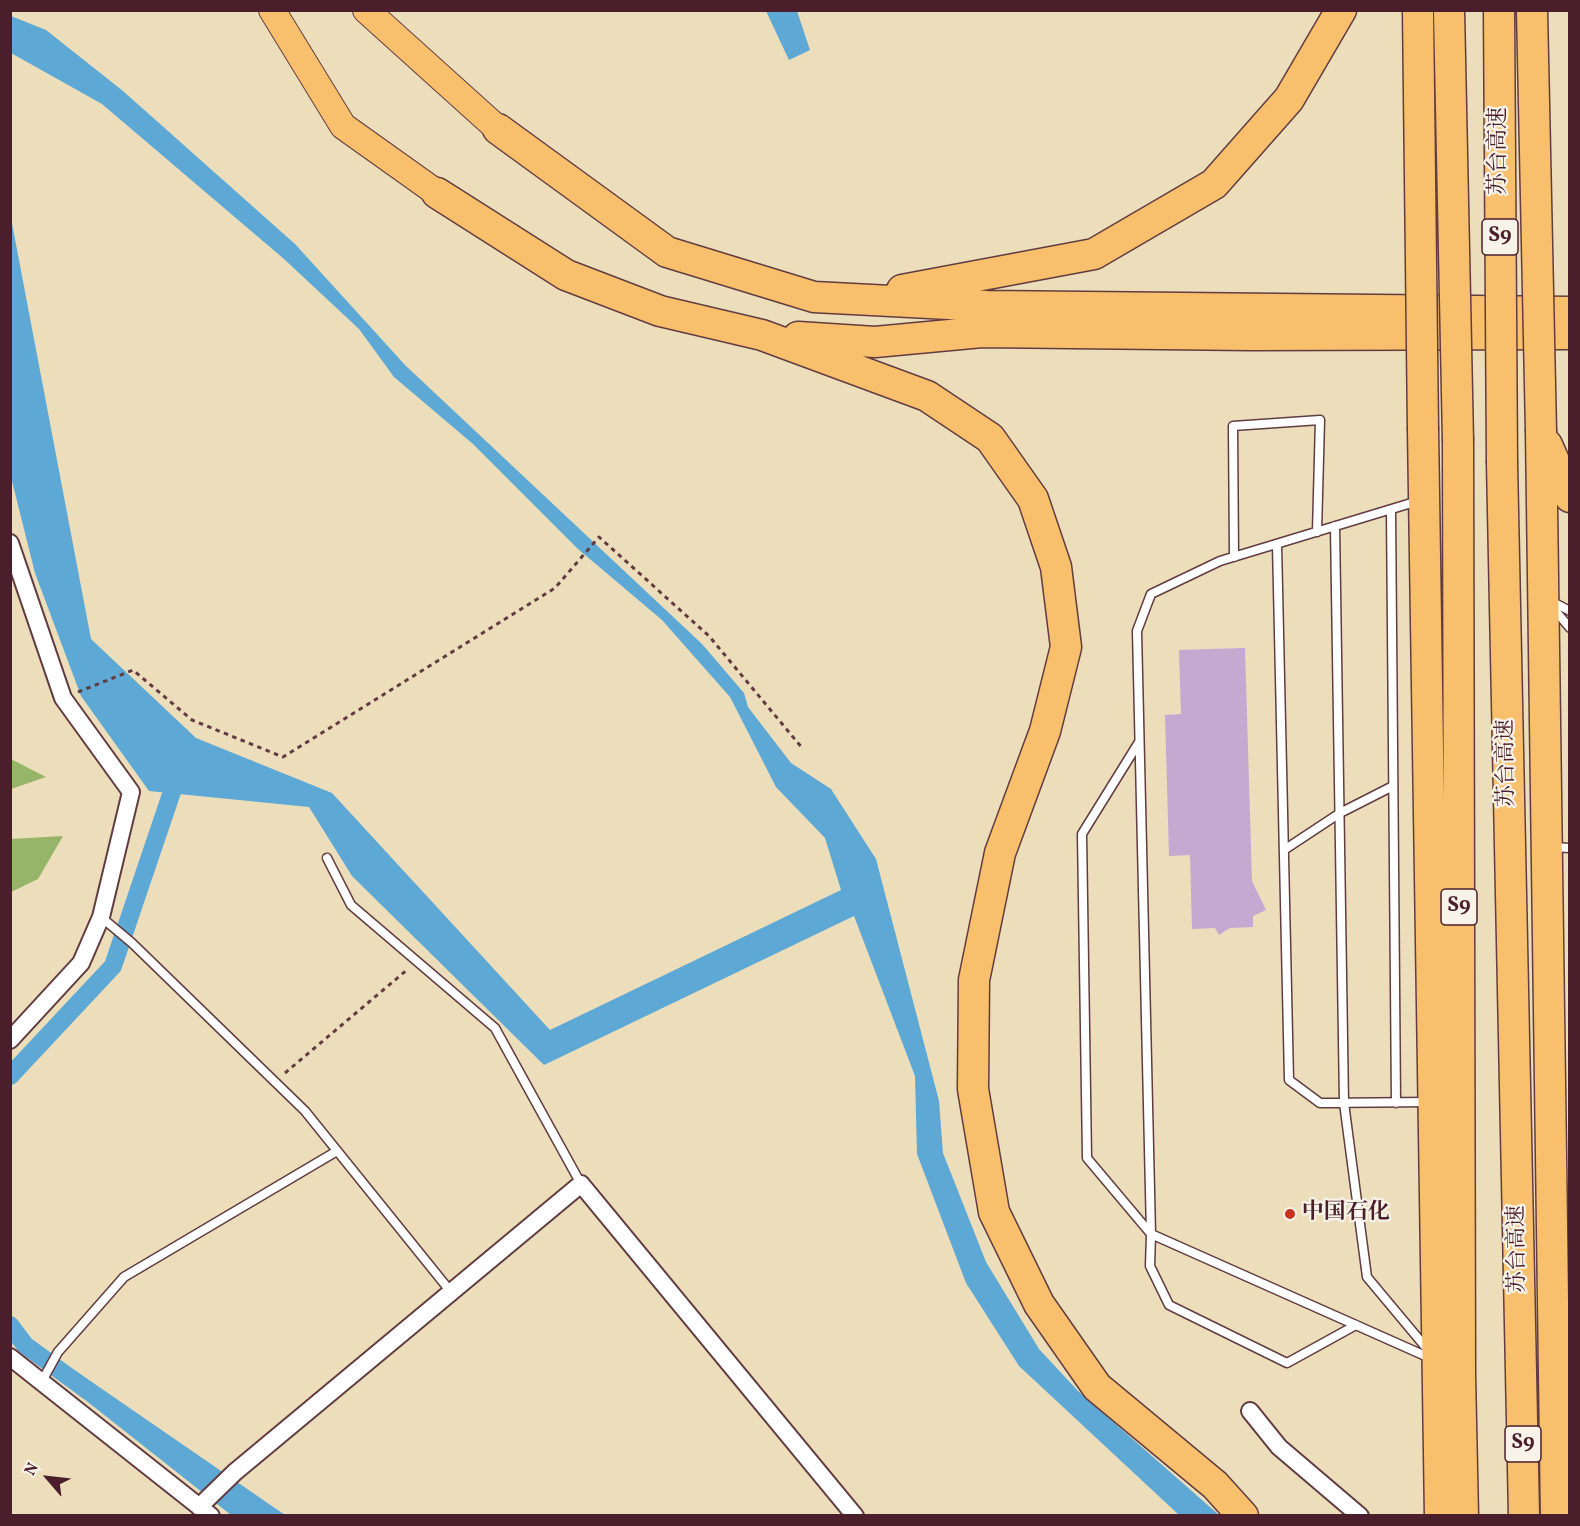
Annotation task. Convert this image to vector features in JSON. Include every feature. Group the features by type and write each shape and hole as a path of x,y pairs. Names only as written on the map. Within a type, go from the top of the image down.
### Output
{"highway":[{"path":"852,299 1094,254 1214,183 1289,99 1341,10"},
{"path":"1418,10 1434,1102 1445,1370 1440,1515"},
{"name":"S9","path":"1449,10 1458,441 1445,1370 1463,1515"},
{"name":"苏台高速","path":"1499,10 1502,463 1524,1515"},
{"path":"1532,10 1543,596 1558,847 1557,1301 1554,1369 1556,1515"},
{"path":"498,129 667,252 814,297 987,306 1569,312"},
{"path":"437,193 566,275 660,311 762,335 927,396 990,438 1033,499 1056,567 1066,646 1045,731 1000,853 974,980 973,1089 994,1212 1039,1304 1097,1387 1215,1485 1243,1515"},
{"path":"762,335 874,342 982,332 1251,335 1569,334"},
{"path":"1541,432 1569,497"}],"main road":[{"path":"366,10 498,129"},
{"path":"273,12 343,126 437,193"}],"street":[{"path":"10,543 63,698 131,792 101,917 81,963 10,1040"},
{"path":"10,1357 205,1511 235,1472 581,1184 855,1515"},
{"path":"1250,1411 1279,1448 1360,1515"}],"lane":[{"path":"1234,557 1233,426 1320,420 1317,532"},
{"path":"1356,1325 1287,1363 1169,1305 1150,1266 1137,632 1151,594 1220,561 1424,500"},
{"path":"1390,510 1396,1103"},
{"path":"1335,526 1344,1103 1367,1277 1445,1370"},
{"path":"1277,544 1289,1080 1320,1103 1434,1102"},
{"path":"1543,596 1569,612"},
{"path":"1543,596 1569,628"},
{"path":"1140,742 1082,834 1087,1158 1151,1234 1356,1325 1445,1370"},
{"path":"1284,850 1340,813 1393,786"},
{"path":"327,858 351,905 495,1028 581,1184"},
{"path":"101,917 132,943 305,1111 451,1293"},
{"path":"41,1383 58,1352 124,1277 337,1151"}],"path":[{"path":"63,698 133,670 192,720 283,757 555,588 599,537 709,636 803,748"},
{"path":"275,1082 417,962"}],"green space":[{"path":"11,759 46,777 11,789"},
{"path":"63,836 38,879 11,892 11,839"}],"water":[{"path":"766,11 797,11 810,50 789,60"},
{"path":"11,16 46,30 123,91 295,244 405,365 702,644 744,693 748,707 791,763 831,789 876,859 939,1101 943,1153 986,1262 1039,1349 1078,1391 1219,1515 1179,1515 1019,1366 966,1283 917,1154 915,1076 854,916 544,1065 352,876 309,807 149,791 81,696 35,573 11,477 11,218 91,639 196,738 332,793 550,1030 841,890 825,838 776,787 730,697 662,620 578,549 473,444 394,377 359,329 284,259 102,104 11,53"},
{"path":"73,1369 285,1515 231,1515 65,1384"}],"building":[{"path":"1245,648 1252,881 1266,910 1253,916 1253,927 1230,928 1219,935 1215,928 1192,929 1190,855 1169,856 1165,715 1181,714 1179,650"}],"waterway":[{"path":"10,1076 113,966 179,771"},
{"path":"10,1325 25,1345 88,1391"}],"place":[{"name":"中国石化","path":"1290,1214"}]}
